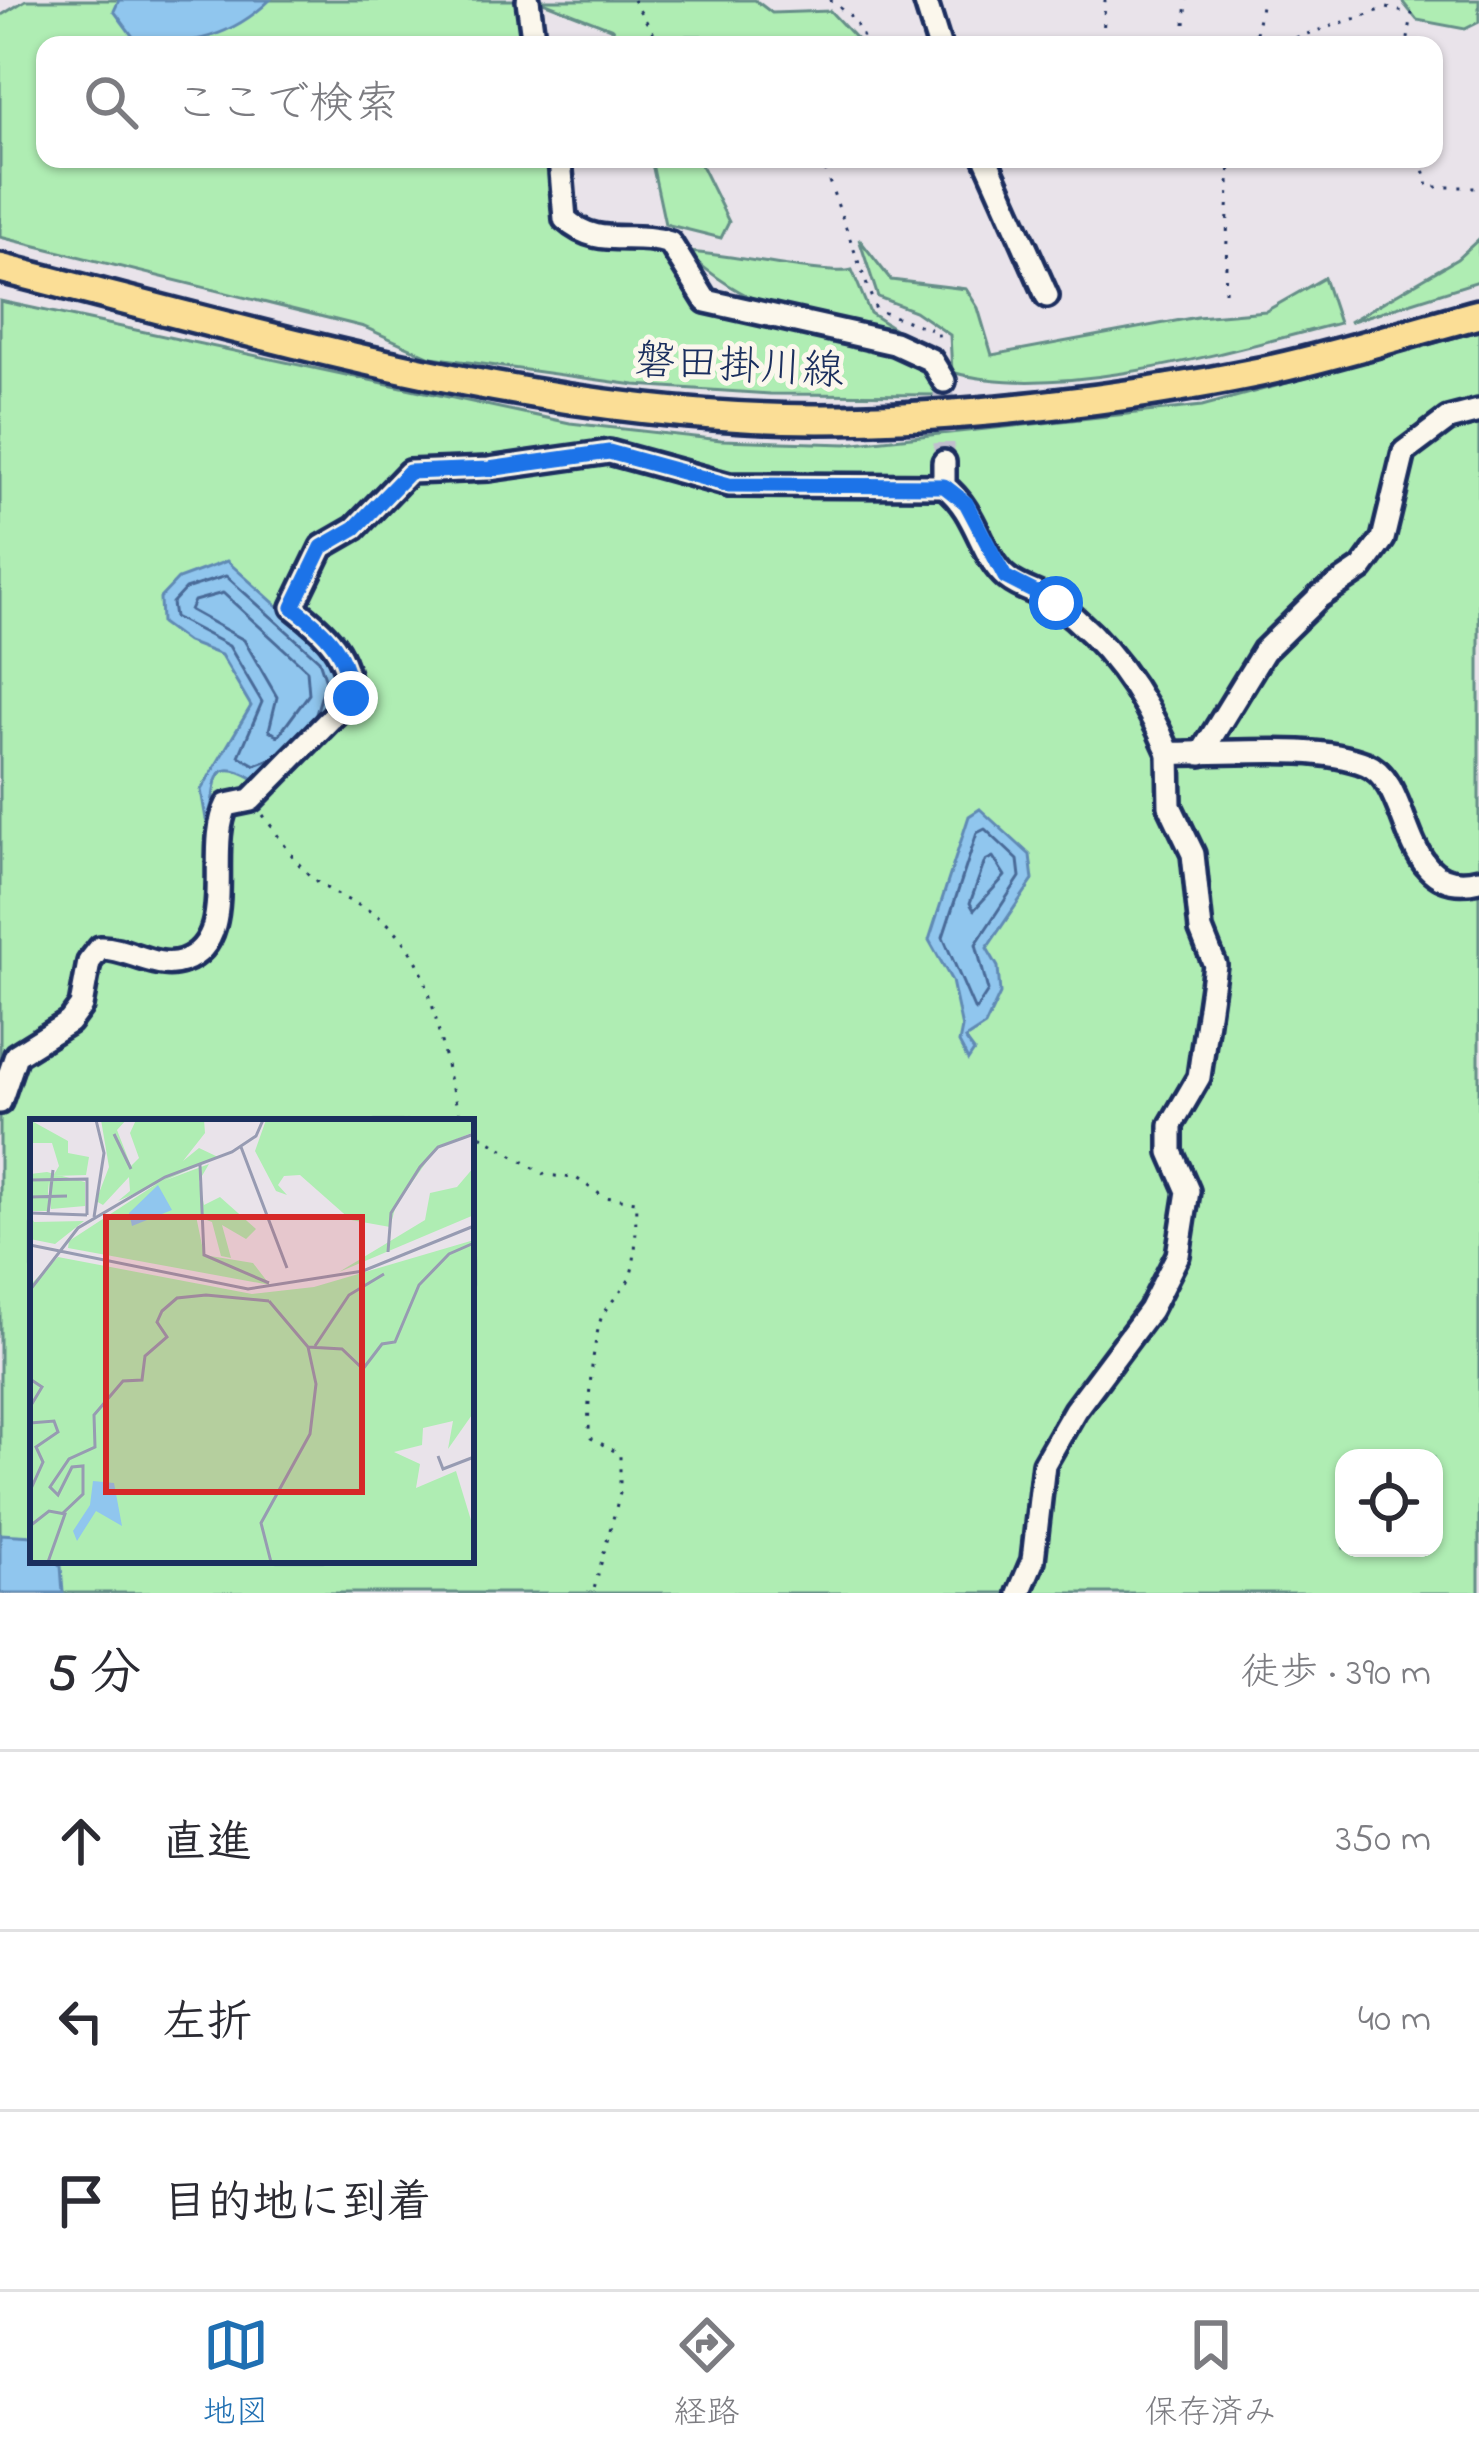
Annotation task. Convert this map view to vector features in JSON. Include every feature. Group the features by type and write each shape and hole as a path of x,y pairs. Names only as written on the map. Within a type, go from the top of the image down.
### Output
{"main road":[{"name":"磐田掛川線","path":"0,268 530,394 678,412 820,419 1086,400 1262,371 1479,314"}],"street":[{"path":"528,0 533,36"},
{"path":"925,0 936,36"},
{"path":"561,168 565,219 583,235 608,241 646,236 670,243 706,301 894,343 931,360 943,379"},
{"path":"990,168 1047,296"},
{"path":"1201,754 1264,651 1319,597 1362,568 1383,539 1404,452 1448,419 1479,411"},
{"path":"0,1102 16,1055 69,1022 81,1006 89,962 100,948 118,947 171,962 184,961 208,941 217,919 214,868 220,820 227,806 251,800 351,698 348,664 334,640 293,607 322,547 355,528 409,472 489,469 609,452 729,485 944,486 966,503 1005,577 1056,603 1146,698 1169,753 1170,806 1193,854 1201,930 1215,965 1199,1077 1172,1125 1172,1152 1188,1191 1178,1255 1150,1310 1075,1410 1044,1464 1033,1560 1019,1593"},
{"path":"944,462 944,486"},
{"path":"1169,753 1267,751 1367,764 1389,782 1414,853 1441,874 1467,883 1479,880"}],"path":[{"path":"633,0 655,36"},
{"path":"830,0 853,18 862,36"},
{"path":"1102,36 1105,0"},
{"path":"1185,24 1187,0"},
{"path":"1255,36 1262,0"},
{"path":"1301,36 1387,8 1412,14 1409,36"},
{"path":"824,168 867,295 876,310 938,332 943,379"},
{"path":"1226,292 1230,168"},
{"path":"1424,168 1428,187 1479,187"},
{"path":"251,800 313,879 374,908 409,948 423,972 442,1068 462,1119"},
{"path":"474,1131 545,1175 576,1178 604,1197 636,1201 634,1261 629,1281 597,1328 596,1368 585,1408 591,1438 620,1454 620,1493 593,1593"}],"green space":[{"path":"26,0 519,0 517,12 528,36 36,36 36,168 562,168 565,219 670,243 706,301 931,360 947,395 770,394 635,385 431,357 364,327 0,237 0,16"},
{"path":"538,0 755,0 772,13 830,11 854,36 614,36 613,29"},
{"path":"1401,0 1479,0 1479,22 1465,29 1417,20"},
{"path":"653,168 702,168 729,222 721,238 665,224"},
{"path":"859,239 891,280 966,289 978,308 992,355 1197,317 1266,311 1324,278 1339,323 1145,369 1042,381 994,380 952,372 950,335 915,311 878,297"},
{"path":"1479,239 1479,281 1349,322 1457,259"},
{"path":"686,252 852,270 870,313 916,343 822,323 766,304 712,274"},
{"path":"0,301 570,423 721,440 846,444 1202,406 1479,331 1479,1593 0,1593"}],"water":[{"path":"119,0 270,0 241,23 210,36 132,36 114,11"},
{"path":"227,561 329,652 338,678 336,700 276,771 254,779 238,771 220,773 206,819 201,790 251,706 221,655 187,642 161,623 160,598 178,579"},
{"path":"980,809 1030,855 1033,880 987,948 998,967 1000,994 985,1026 965,1039 974,1051 968,1060 959,1043 962,1028 952,981 929,940 969,816"},
{"path":"0,1534 30,1536 30,1563 61,1566 63,1593 0,1593"}],"tunnel":[{"path":"944,381 944,462"}],"route":[{"path":"351,698 348,664 334,640 293,607 322,547 355,528 409,472 489,469 609,452 729,485 944,486 966,503 1005,577 1056,603"}]}
